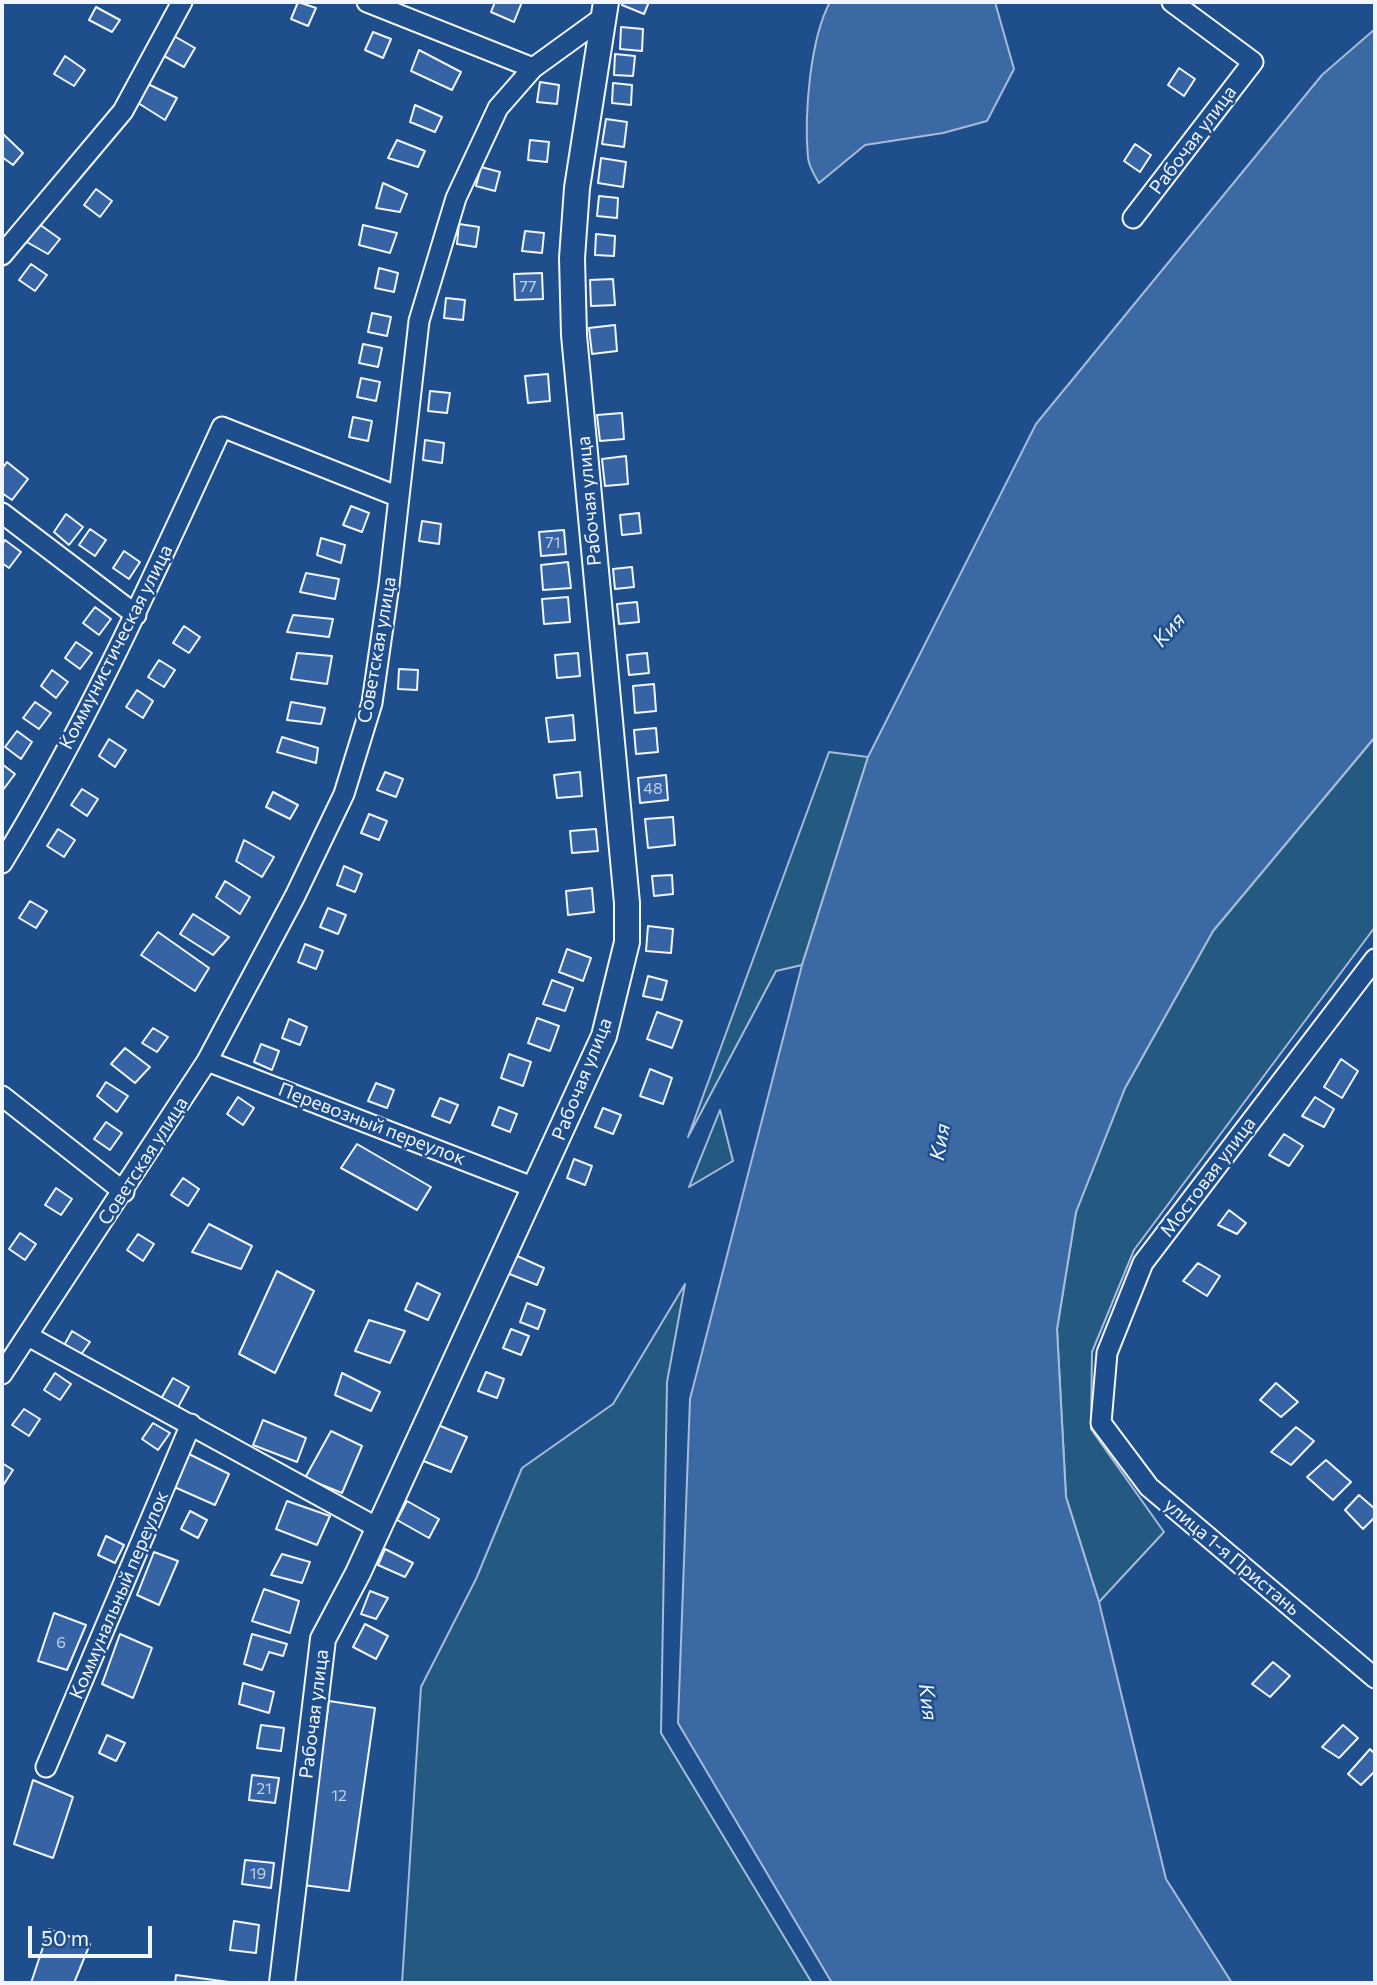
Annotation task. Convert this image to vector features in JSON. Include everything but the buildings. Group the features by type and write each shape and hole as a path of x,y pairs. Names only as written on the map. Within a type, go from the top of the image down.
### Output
{"main road":[{"name":"Рабочая улица","path":"282,1983 323,1639 378,1528 604,1036 627,942 627,903 573,335 572,258 577,188 604,10"}],"street":[{"path":"2,254 124,111 183,2"},
{"path":"367,2 533,68"},
{"name":"Рабочая улица","path":"1133,218 1253,62 1172,2"},
{"name":"Советская улица","path":"2,1374 124,1192 207,1061 295,896 344,794 372,703 419,321 453,210 498,108 533,68 604,10"},
{"name":"Коммунистическая улица","path":"2,863 29,818 136,615 222,426 399,497"},
{"path":"2,513 136,615"},
{"name":"Мостовая улица","path":"1101,1423 1107,1353 1143,1263 1375,958"},
{"name":"Перевозный переулок","path":"207,1061 535,1188"},
{"path":"2,1096 124,1192"},
{"path":"28,1336 378,1528"},
{"name":"улица 1-я Пристань","path":"1101,1423 1149,1487 1375,1678"},
{"name":"Коммунальный переулок","path":"46,1766 191,1424"}],"shaded area":[{"path":"1375,737 1375,927 1134,1250 1092,1352 1091,1429 1164,1532 1099,1602 1066,1497 1057,1329 1076,1212 1125,1088 1213,931"},
{"path":"829,752 868,757 802,965 776,971 688,1137"},
{"path":"720,1110 733,1161 689,1187"},
{"path":"685,1284 667,1382 661,1733 812,1983 402,1983 421,1687 476,1579 522,1468 613,1404"}],"water":[{"path":"830,2 995,2 1014,69 987,121 943,133 865,145 819,183 808,158 808,100 813,56"},
{"name":"Кия","path":"1375,29 1375,737 1213,931 1125,1088 1076,1212 1057,1329 1066,1497 1099,1602 1166,1879 1232,1983 832,1983 678,1723 690,1399 802,965 868,757 1036,424 1322,75"}]}
